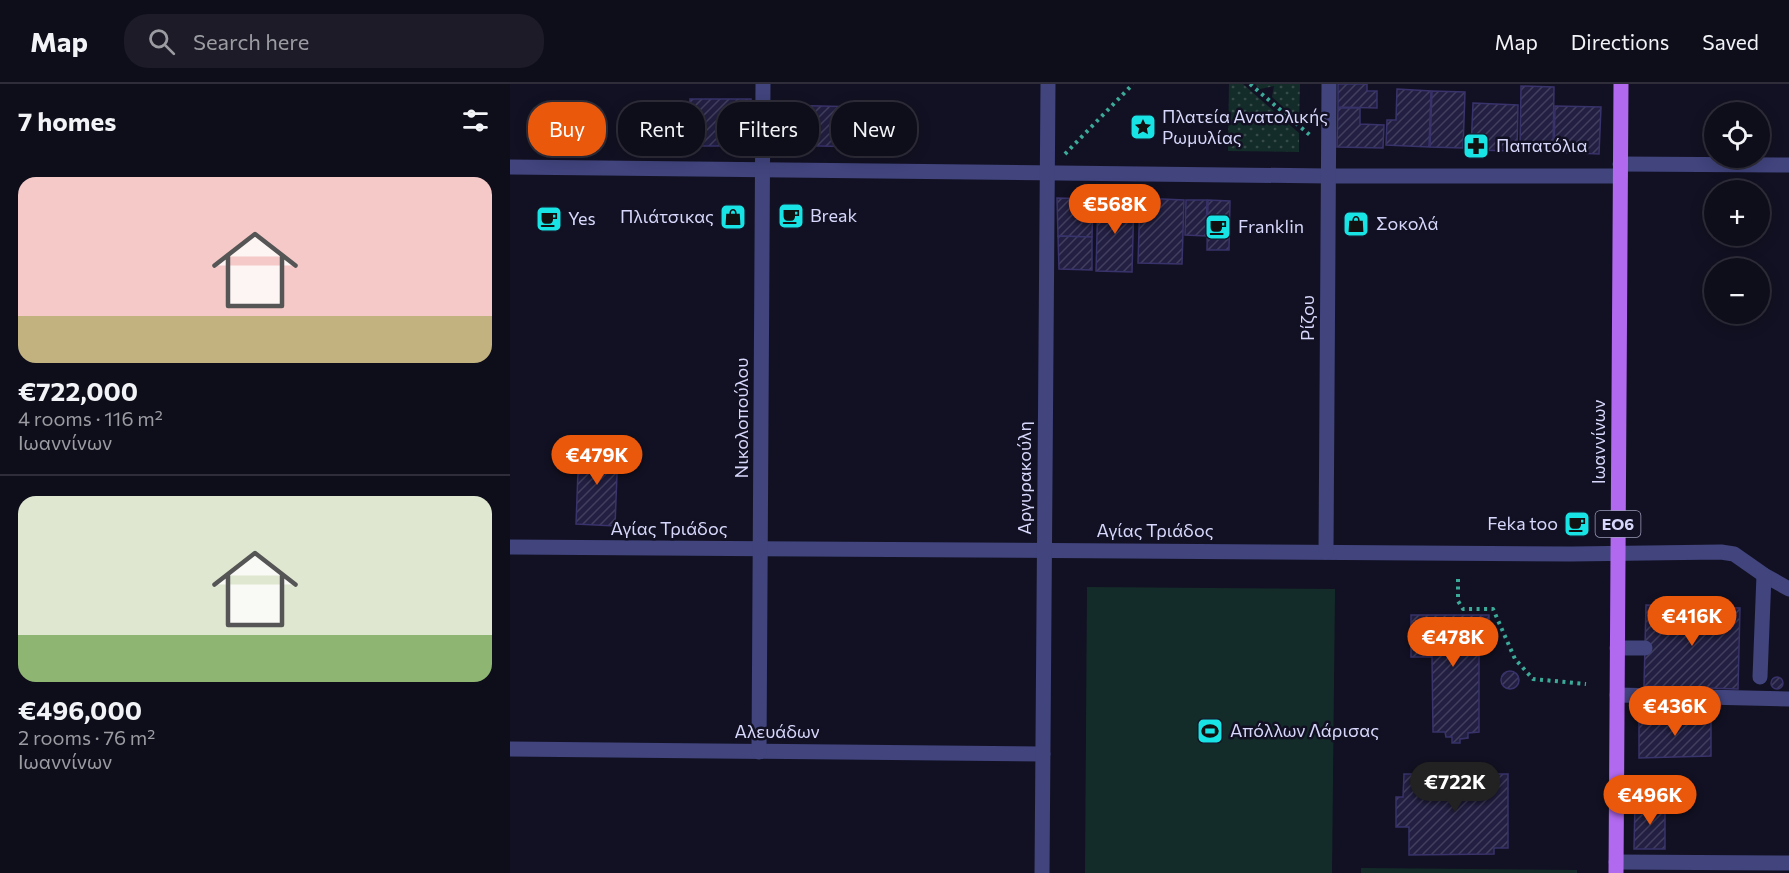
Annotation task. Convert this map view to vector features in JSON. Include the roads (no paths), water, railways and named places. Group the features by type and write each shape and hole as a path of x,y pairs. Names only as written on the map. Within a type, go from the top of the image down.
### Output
{"main road":[{"name":"Ιωαννίνων","path":"1616,868 1621,84"}],"street":[{"name":"Νικολοπούλου","path":"759,752 763,84"},
{"name":"Αργυρακούλη","path":"1042,873 1044,550 1052,167 1048,84"},
{"name":"Ρίζου","path":"1326,552 1329,84"},
{"path":"510,167 763,170 1052,167 1328,176 1789,165"},
{"name":"Αγίας Τριάδος","path":"510,547 1727,552 1789,589"},
{"path":"1760,677 1764,576"},
{"path":"1617,648 1645,648"},
{"path":"1617,694 1789,699"},
{"name":"Αλευάδων","path":"510,749 1043,754"},
{"path":"1616,868 1789,863"}],"place":[{"name":"Πλατεία Ανατολικής Ρωμυλίας","path":"1143,127"},
{"name":"Παπατόλια","path":"1476,146"},
{"name":"Break","path":"791,216"},
{"name":"Πλιάτσικας","path":"733,217"},
{"name":"Yes","path":"549,219"},
{"name":"Σοκολά","path":"1356,224"},
{"name":"Franklin","path":"1218,227"},
{"name":"Feka too","path":"1577,524"},
{"name":"Απόλλων Λάρισας","path":"1210,731"}]}
